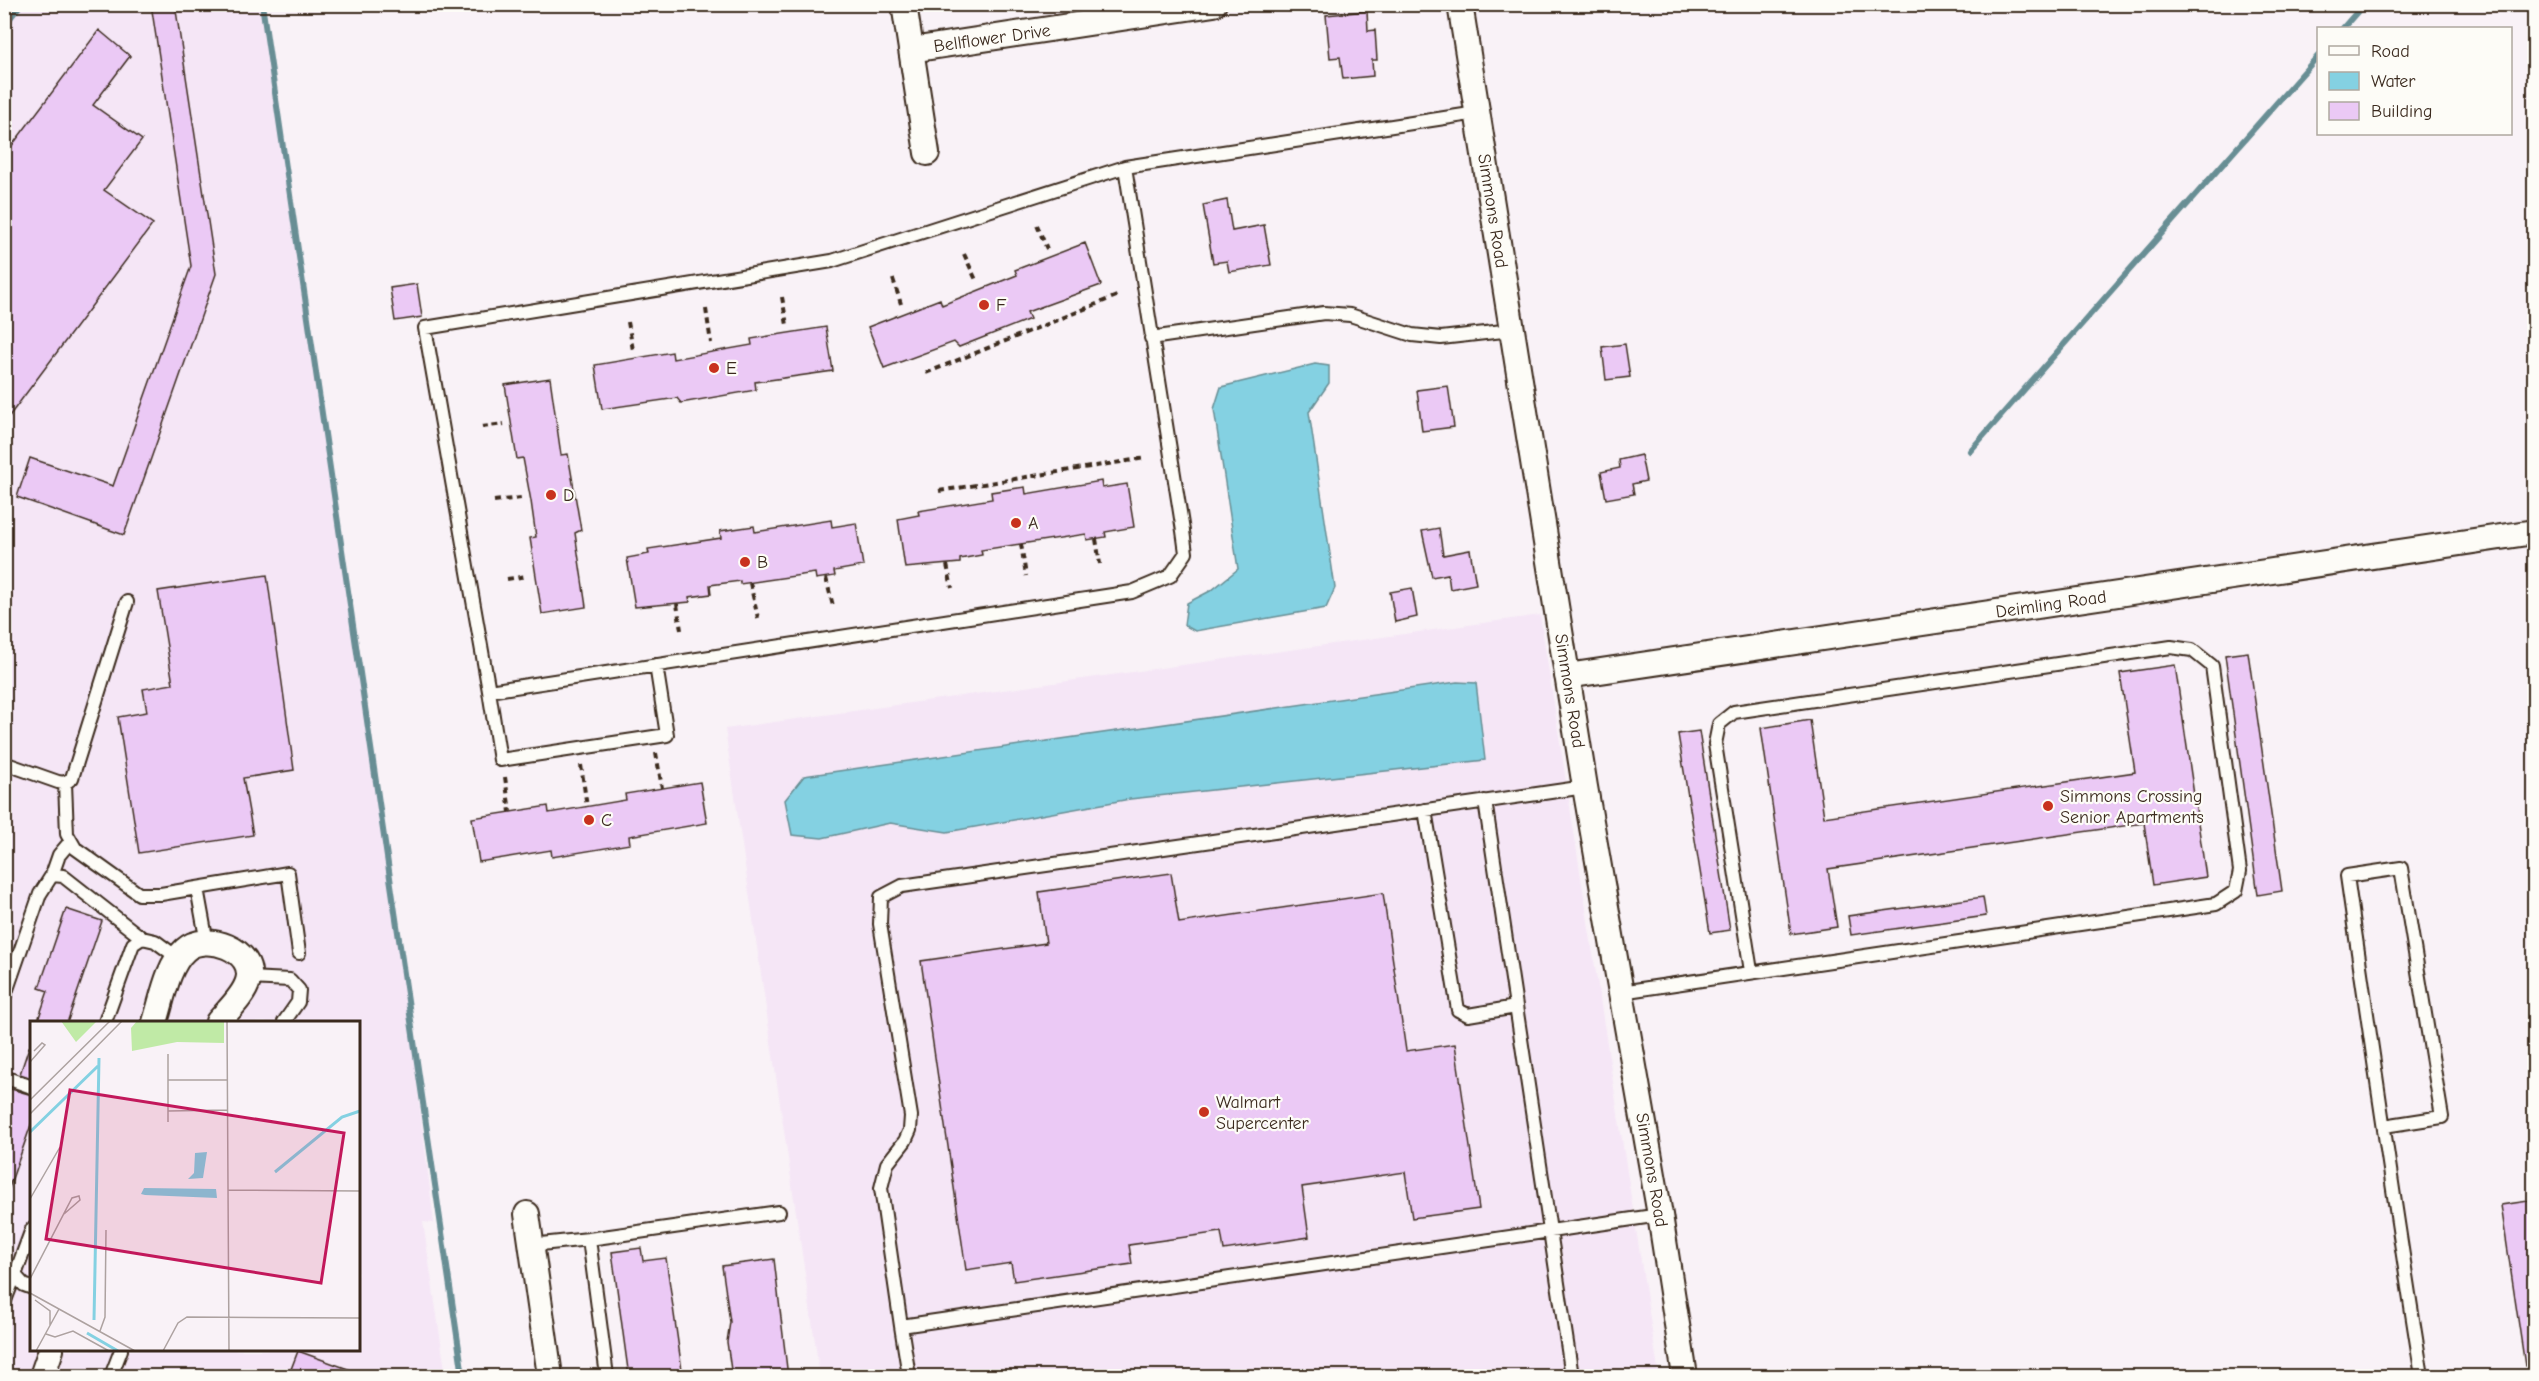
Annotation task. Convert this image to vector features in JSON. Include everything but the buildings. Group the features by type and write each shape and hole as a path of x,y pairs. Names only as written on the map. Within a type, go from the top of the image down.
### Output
{"street":[{"path":"904,4 927,153"},
{"name":"Bellflower Drive","path":"911,50 1214,4"},
{"name":"Simmons Road","path":"1460,4 1585,787 1660,1215 1685,1377"},
{"name":"Deimling Road","path":"1567,676 2535,532"},
{"path":"156,1021 178,958 186,949 197,943 228,947 239,955 248,967 249,978 238,998 220,1021"},
{"path":"526,1214 550,1377"},
{"path":"42,1377 51,1351"}],"lane":[{"path":"656,665 667,735 500,760 425,328 832,261 1125,167 1477,113"},
{"path":"489,691 1132,592 1170,576 1186,553 1125,167"},
{"path":"1151,338 1324,314 1350,315 1412,335 1441,338 1512,330"},
{"path":"66,783 72,778 127,602"},
{"path":"1621,992 1751,970 2216,904 2236,891 2240,871 2212,666 2192,650 2171,647 1734,712 1719,724 1716,744 1751,970"},
{"path":"4,763 66,783"},
{"path":"4,998 40,894 52,875 59,855 70,842 66,783"},
{"path":"909,1377 881,1188 887,1164 905,1141 910,1130 911,1116 880,924 881,897 902,886 1585,787"},
{"path":"1485,801 1572,1377"},
{"path":"1425,810 1458,1010 1468,1015 1516,1007"},
{"path":"70,842 139,894 161,894 288,873 299,953"},
{"path":"2384,1126 2442,1117 2401,868 2347,876 2384,1126 2422,1377"},
{"path":"52,875 63,876 142,939 155,942 178,958"},
{"path":"197,888 207,943"},
{"path":"106,1021 133,944 142,939"},
{"path":"249,978 290,980 299,990 298,1002 285,1021"},
{"path":"4,1077 30,1086"},
{"path":"531,1245 590,1239 779,1212"},
{"path":"901,1326 1660,1215"},
{"path":"4,1303 10,1273 30,1233"},
{"path":"590,1239 607,1377"},
{"path":"10,1273 30,1287"},
{"path":"111,1377 121,1351"}],"path":[{"path":"1037,225 1047,249"},
{"path":"964,254 977,282"},
{"path":"893,279 901,304"},
{"path":"926,373 1119,295"},
{"path":"782,297 787,325"},
{"path":"706,309 711,343"},
{"path":"628,322 633,350"},
{"path":"482,427 504,424"},
{"path":"939,491 1146,458"},
{"path":"494,501 521,498"},
{"path":"1096,539 1100,564"},
{"path":"1021,544 1026,576"},
{"path":"947,565 952,588"},
{"path":"507,579 527,576"},
{"path":"826,578 833,606"},
{"path":"750,583 758,618"},
{"path":"677,604 681,630"},
{"path":"656,753 662,788"},
{"path":"581,765 587,807"},
{"path":"505,777 510,812"}],"shaded area":[{"path":"5,5 262,5 400,942 434,1223 423,1222 446,1376 5,1376"},
{"path":"1540,615 1659,1376 820,1376 725,729"}],"water":[{"path":"1315,364 1329,366 1329,383 1309,412 1335,588 1326,608 1195,631 1184,625 1187,603 1212,590 1238,569 1214,409 1221,387"},
{"path":"1457,682 1476,683 1485,760 1130,799 947,832 890,823 822,838 792,835 785,800 804,776"}],"waterway":[{"path":"4,26 21,4"},
{"path":"262,4 463,1376"},
{"path":"2344,27 2364,4"},
{"path":"1970,451 2317,57"}],"place":[{"name":"F","path":"984,305"},
{"name":"E","path":"714,368"},
{"name":"D","path":"551,495"},
{"name":"A","path":"1016,523"},
{"name":"B","path":"745,562"},
{"name":"Simmons Crossing Senior Apartments","path":"2048,806"},
{"name":"C","path":"589,820"},
{"name":"Walmart Supercenter","path":"1204,1112"}]}
